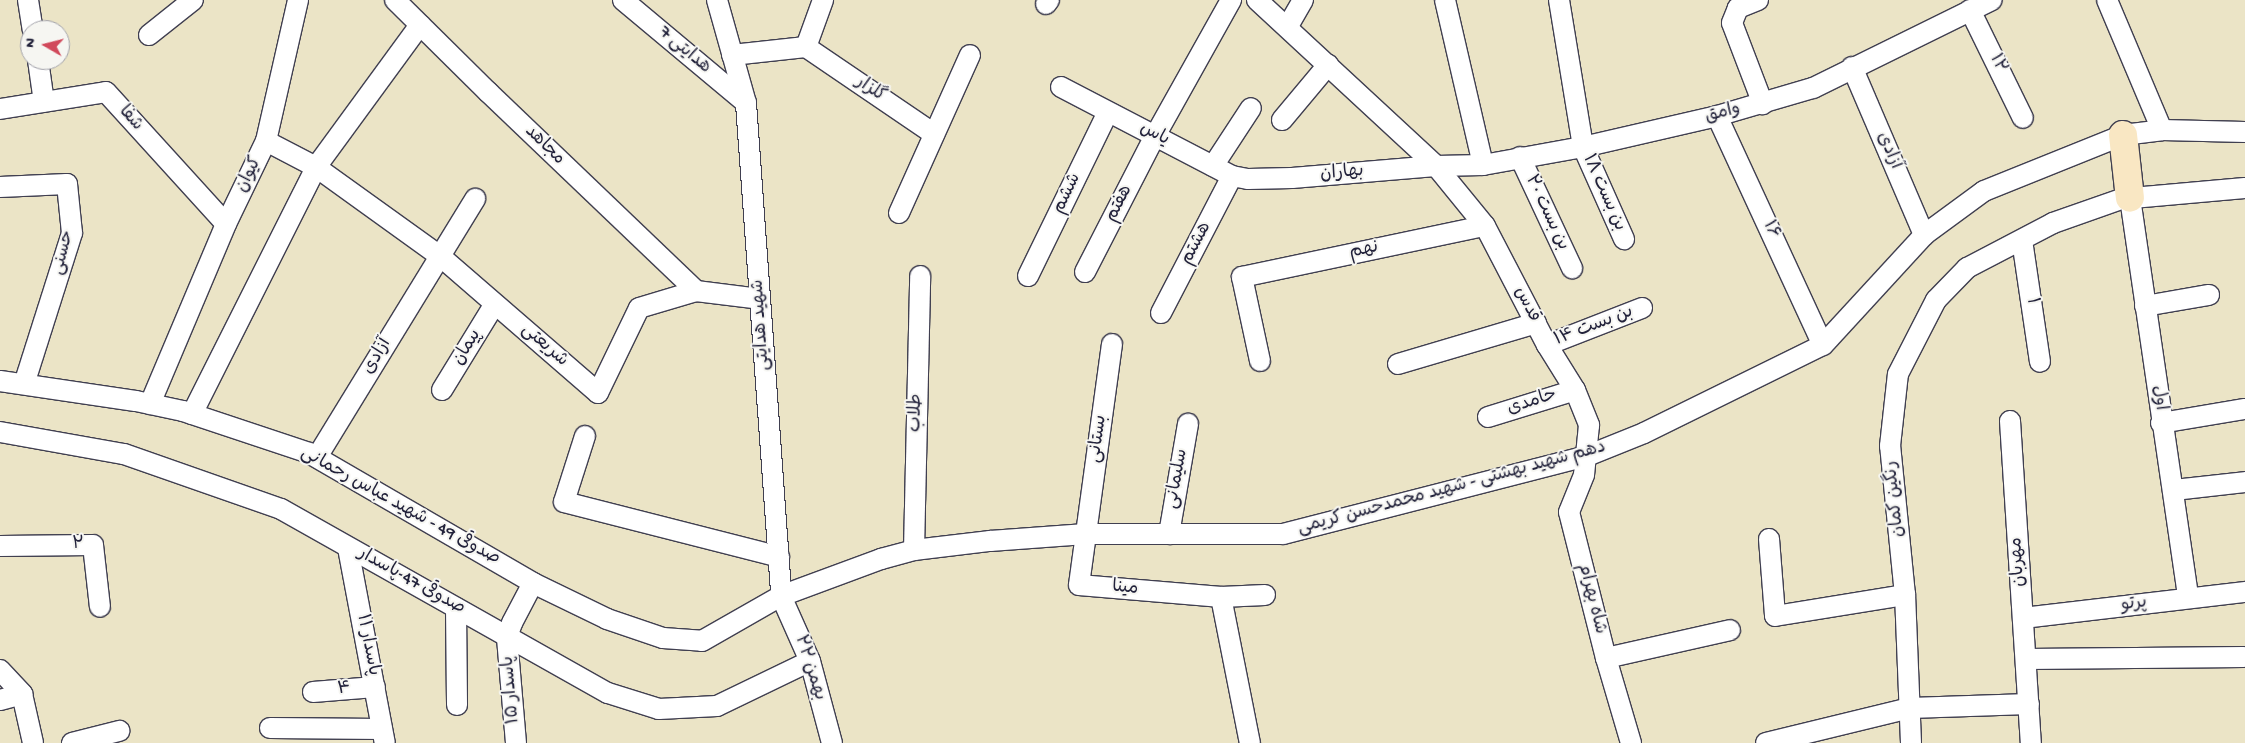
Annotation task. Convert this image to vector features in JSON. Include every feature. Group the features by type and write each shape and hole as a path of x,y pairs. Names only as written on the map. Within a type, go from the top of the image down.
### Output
{"street":[{"path":"28,0 31,20"},
{"path":"149,35 193,0"},
{"path":"266,141 298,0"},
{"name":"مجاهد","path":"395,0 488,92 696,290"},
{"name":"هدایتی 7","path":"623,0 746,103"},
{"name":"شهید هدایتی","path":"718,0 746,103 782,596"},
{"path":"732,55 806,47 823,0"},
{"name":"هفتم","path":"1085,272 1155,136 1231,0"},
{"name":"قدس","path":"1258,0 1436,166 1486,226 1547,345 1575,390 1589,425 1586,456"},
{"path":"1288,26 1303,0"},
{"path":"1446,0 1483,165"},
{"name":"بن بست ۱۸","path":"1559,0 1583,147 1624,239"},
{"path":"1758,0 1738,8 1733,16 1732,23 1763,104"},
{"name":"وامق","path":"1436,166 1483,165 1583,147 1763,104 1813,88 1852,67 1992,0"},
{"path":"2107,0 2162,130"},
{"name":"۱۲","path":"1970,10 2023,118"},
{"path":"192,414 316,167 420,24"},
{"name":"گلزار","path":"806,47 934,134"},
{"path":"898,212 970,55"},
{"path":"1282,120 1328,65"},
{"name":"آزادی","path":"1852,67 1924,235"},
{"path":"39,70 44,102"},
{"name":"یاس","path":"1061,87 1213,166 1240,177"},
{"name":"شفا","path":"0,109 106,92 226,224"},
{"path":"1213,166 1251,108"},
{"name":"ششم","path":"1028,276 1108,112"},
{"name":"۱۶","path":"1717,116 1823,345"},
{"name":"دهم شهید بهشتی - شهید محمدحسن کریمی","path":"782,596 881,559 914,550 990,541 1086,534 1283,534 1586,456 1644,433 1823,345 1924,235 1984,191 2123,135 2162,130 2245,132"},
{"path":"2123,135 2130,198"},
{"name":"کیوان","path":"150,404 226,224 266,141 316,167"},
{"name":"بن بست ۲۰","path":"1520,157 1572,268"},
{"name":"بهاران","path":"1240,177 1292,178 1436,166"},
{"name":"شریعتی","path":"316,167 440,256 494,305 598,393 639,308 696,290 760,298"},
{"name":"هشتم","path":"1161,313 1240,177"},
{"name":"حسنی","path":"0,187 67,184 72,233 24,384"},
{"name":"رنگین کمان","path":"1911,743 1905,595 1890,446 1898,374 1936,300 1967,268 2053,224 2130,198 2245,188"},
{"name":"آزادی","path":"317,458 475,198"},
{"name":"اول","path":"2130,198 2162,423 2174,490 2188,598"},
{"name":"نهم","path":"1260,361 1242,277 1486,226"},
{"name":"۱","path":"2022,240 2040,362"},
{"name":"طلاب","path":"914,550 920,276"},
{"path":"2145,306 2209,295"},
{"name":"پیمان","path":"442,390 494,305"},
{"name":"بن بست ۱۴","path":"1547,345 1642,308"},
{"path":"1398,364 1536,323"},
{"name":"بستانی","path":"1086,534 1112,344"},
{"name":"صدوقی 49 - شهید عباس رحمانی","path":"0,381 150,404 192,414 309,452 530,588 607,619 663,638 702,641 782,596"},
{"name":"حامدی","path":"1488,417 1575,390"},
{"path":"2162,423 2245,409"},
{"name":"مهربان","path":"2010,421 2031,743"},
{"name":"سلیمانی","path":"1168,534 1188,424"},
{"name":"صدوقی 47-پاسدار","path":"0,432 124,454 280,509 456,608 510,630 608,693 659,710 717,706 810,661"},
{"path":"585,436 564,502 779,557"},
{"name":"شاه بهرام","path":"1586,456 1584,475 1569,512 1606,658 1631,743"},
{"path":"2174,490 2245,482"},
{"name":"مینا","path":"1086,534 1079,585 1221,597 1265,595"},
{"path":"1768,540 1775,616 1905,595"},
{"name":"۲","path":"0,546 93,545 100,607"},
{"name":"پاسدار ۱۱","path":"348,548 384,736"},
{"path":"510,630 530,588"},
{"name":"پرتو","path":"2023,618 2245,592"},
{"name":"۲۲ بهمن","path":"782,596 810,661 832,743"},
{"path":"1221,597 1250,743"},
{"path":"456,608 456,705"},
{"name":"پاسدار ۱۵","path":"510,630 516,743"},
{"path":"1606,658 1730,630"},
{"path":"2026,659 2244,657"},
{"path":"0,670 22,694 33,743"},
{"name":"۴","path":"313,692 375,687"},
{"path":"0,700 22,694"},
{"path":"1766,743 1910,708 2029,704"},
{"path":"270,728 384,736"},
{"path":"72,743 120,731"}]}
